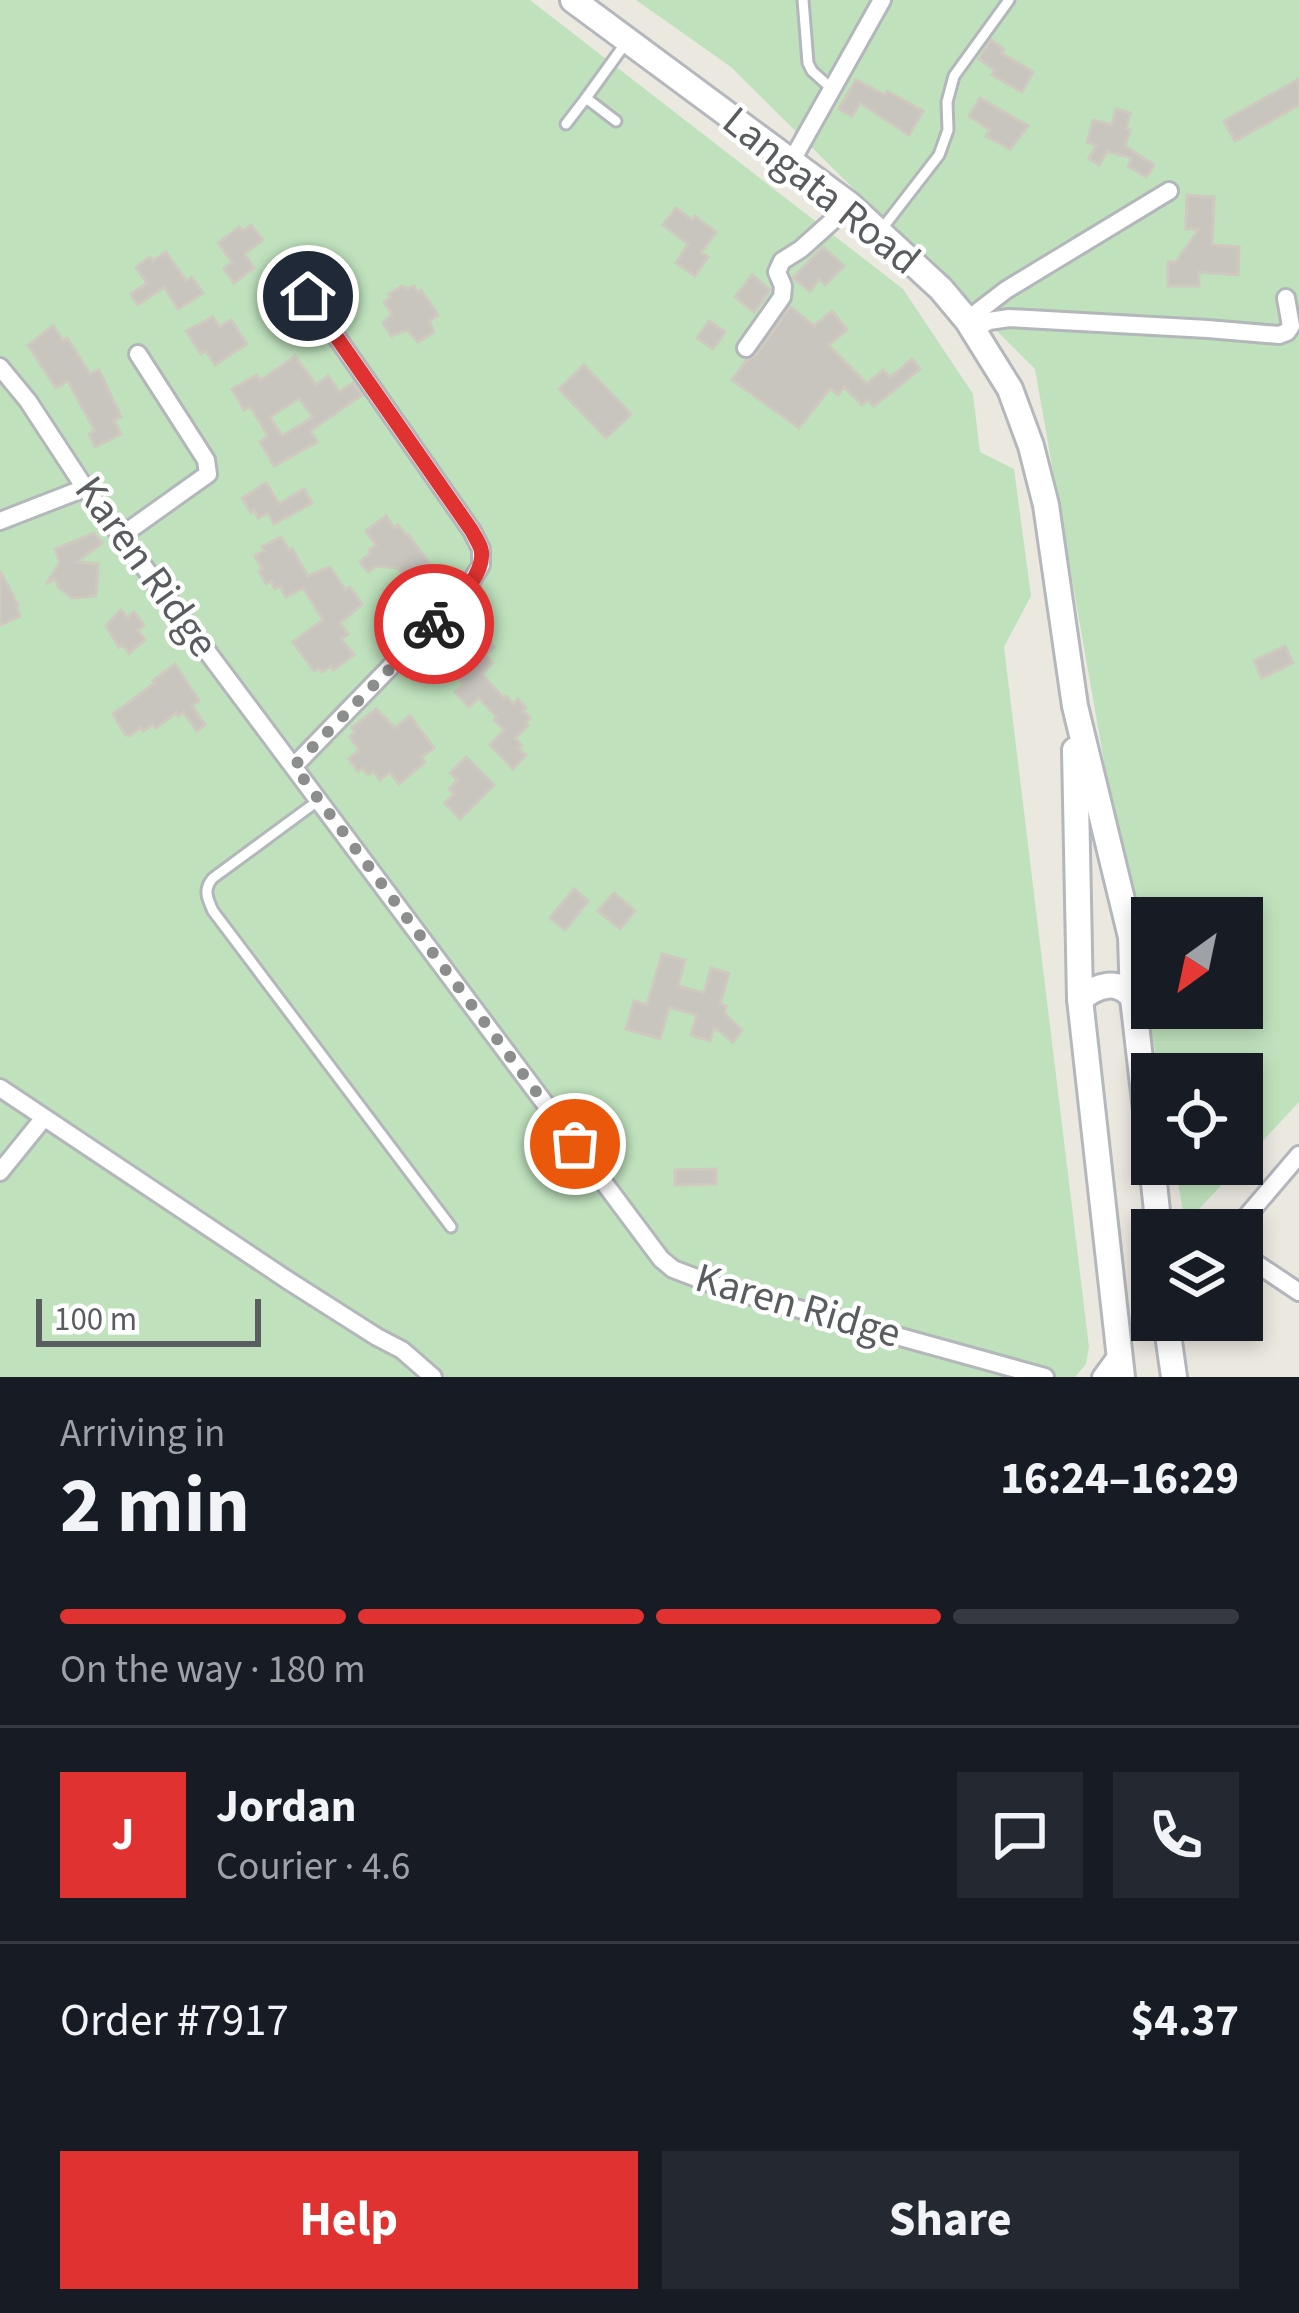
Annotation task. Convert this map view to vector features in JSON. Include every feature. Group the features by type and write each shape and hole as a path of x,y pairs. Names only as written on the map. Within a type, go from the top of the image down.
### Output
{"main road":[{"name":"Langata Road","path":"573,0 880,231 941,289 1010,389 1046,506 1075,706 1131,937"},
{"name":"Langata Road","path":"1075,706 1080,999 1121,1364"},
{"path":"1080,999 1104,985 1122,988 1131,996"},
{"path":"1169,1341 1174,1377"}],"street":[{"path":"790,162 882,0"},
{"path":"970,325 995,296 1169,191"},
{"path":"746,348 782,298 777,272 782,262 850,205"},
{"path":"294,766 442,615 481,565 481,549 472,531 308,296"},
{"path":"970,325 1009,318 1279,335 1291,326 1286,298"},
{"path":"121,536 208,474 206,460 138,354"},
{"name":"Karen Ridge","path":"0,367 28,400 85,488 661,1258 674,1269 723,1288 1045,1377"},
{"path":"0,521 85,488"},
{"path":"0,1088 402,1350 433,1377"},
{"path":"0,1172 43,1119"},
{"path":"1253,1209 1299,1155"},
{"path":"1263,1269 1299,1292"},
{"path":"1100,1377 1121,1364"}],"lane":[{"path":"803,0 808,63 832,89"},
{"path":"880,231 939,155 948,130 947,102 954,76 1009,0"},
{"path":"566,124 628,41"},
{"path":"586,98 616,121"},
{"path":"319,800 212,878 206,897 451,1227"}],"green space":[{"path":"0,0 530,0 903,289 973,394 980,452 1014,469 1031,596 1004,647 1089,1347 1086,1364 1075,1377 0,1377"},
{"path":"636,0 1299,0 1299,1102 1263,1141 1263,1053 1155,1053 1151,1029 1263,1029 1263,897 1131,897 1131,915 1035,369 731,67"},
{"path":"1178,1185 1221,1185 1199,1209 1182,1209"}],"building":[{"path":"991,40 1004,49 1001,53 1033,72 1022,92 992,75 995,70 979,59"},
{"path":"1299,79 1299,105 1235,141 1224,121"},
{"path":"856,80 923,111 909,135 860,103 852,116 839,109"},
{"path":"980,98 1028,126 1010,149 986,136 990,130 969,116"},
{"path":"1116,109 1130,113 1125,146 1154,165 1146,177 1128,166 1132,158 1107,151 1099,165 1089,159 1096,145 1087,142 1093,120 1112,125"},
{"path":"1187,195 1214,197 1212,245 1239,247 1238,275 1199,272 1199,286 1168,286 1168,262 1176,262 1199,229 1186,229"},
{"path":"676,208 716,232 701,253 708,257 695,276 676,263 688,244 663,225"},
{"path":"251,225 263,240 244,254 254,268 234,283 224,269 232,262 218,243 239,227 243,231"},
{"path":"823,247 844,266 825,285 819,279 810,291 793,278"},
{"path":"166,252 186,281 192,277 203,293 178,309 164,287 138,305 131,294 147,283 136,267"},
{"path":"752,275 770,290 754,312 735,297"},
{"path":"402,286 421,290 438,315 429,321 434,332 418,342 407,330 391,336 383,323 392,314 384,302"},
{"path":"790,307 814,326 832,311 847,330 828,345 867,384 883,370 890,378 912,359 920,369 874,406 867,400 862,405 844,387 838,395 830,388 799,428 732,380"},
{"path":"213,317 220,327 231,320 247,344 215,365 186,331"},
{"path":"709,321 725,332 713,349 697,338"},
{"path":"53,326 63,341 67,338 90,374 99,370 121,417 114,420 121,434 95,447 89,434 95,431 68,381 56,388 28,345"},
{"path":"295,356 316,385 328,376 339,392 353,383 362,395 310,431 317,442 274,466 260,442 268,436 250,406 244,410 232,389 257,375 260,381","holes":["299,398 313,417 282,436 270,417"]},
{"path":"584,365 631,414 606,438 559,389"},
{"path":"266,483 279,504 304,489 312,503 274,524 268,513 258,518 242,498"},
{"path":"386,516 394,528 398,525 408,534 428,562 405,578 398,568 376,566 368,572 360,562 376,545 366,531"},
{"path":"94,533 102,543 77,562 98,564 96,596 72,598 55,579 46,584 60,562 55,549"},
{"path":"281,537 308,576 330,567 345,590 350,587 362,604 340,623 348,634 341,639 354,655 333,670 331,666 314,671 293,642 323,620 303,588 286,597 280,586 275,589 271,581 266,584 259,571 255,556"},
{"path":"0,571 20,616 0,625"},
{"path":"121,610 127,618 134,612 144,625 138,630 145,640 129,653 122,644 119,647 106,626"},
{"path":"464,632 473,643 485,636 494,647 485,654 492,663 482,674 504,699 513,704 518,699 530,718 515,738 526,755 513,769 490,745 504,730 494,720 497,717 479,698 469,707 455,692 464,684 449,665 452,652 447,645"},
{"path":"1285,646 1293,663 1262,678 1254,661"},
{"path":"175,664 199,701 192,705 205,725 197,731 183,712 156,728 153,724 125,734 113,714"},
{"path":"376,709 395,728 410,716 434,748 399,784 390,772 380,780 373,771 368,775 362,768 358,771 349,759 359,750 350,737 355,732 352,728"},
{"path":"466,757 494,785 460,819 445,803 458,780 450,773"},
{"path":"574,889 588,901 565,930 550,918"},
{"path":"614,893 635,911 620,929 598,911"},
{"path":"662,954 685,960 678,986 704,993 711,968 729,973 720,1004 742,1030 733,1042 714,1027 710,1041 691,1035 697,1015 669,1007 660,1039 626,1029 634,1001 647,1005"},
{"path":"716,1169 716,1184 675,1185 675,1170"}],"way so far":[{"path":"434,624 294,766 575,1144"}],"route":[{"path":"308,296 481,549 481,565 468,587 434,624"}]}
